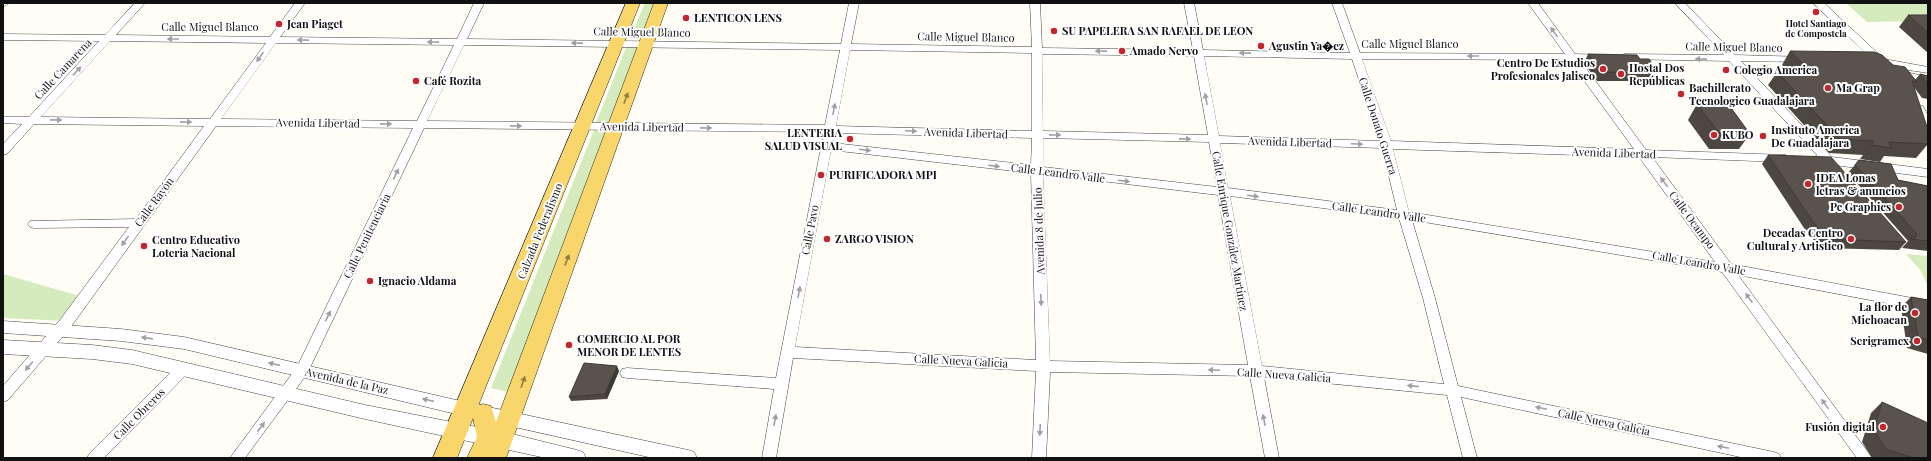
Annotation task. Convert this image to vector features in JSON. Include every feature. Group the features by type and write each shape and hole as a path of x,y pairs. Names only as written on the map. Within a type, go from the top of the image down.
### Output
{"main road":[{"name":"Calzada Federalismo","path":"445,458 457,431 475,411 583,126 633,3"},
{"path":"479,458 494,445 509,418 661,3"},
{"path":"475,411 494,445"}],"street":[{"name":"Calle Camarena","path":"3,152 140,3"},
{"name":"Calle Rayón","path":"3,396 61,330 211,122 300,3"},
{"name":"Calle Penitenciaria","path":"237,458 302,370 479,3"},
{"name":"Calle Pavo","path":"769,458 781,384 854,3"},
{"name":"Avenida 8 de Julio","path":"1035,3 1037,171 1043,366 1039,458"},
{"name":"Calle Enrique González Martínez","path":"1190,3 1197,52 1272,458"},
{"name":"Calle Donato Guerra","path":"1336,3 1387,145 1404,215 1429,298 1470,458"},
{"name":"Calle Ocampo","path":"1533,3 1865,458"},
{"path":"1680,3 1838,172"},
{"path":"1818,3 1905,84"},
{"name":"Calle Miguel Blanco","path":"3,37 645,44 1197,52 1355,56 1810,60"},
{"path":"1864,60 1880,60 1928,70"},
{"path":"1894,73 1928,80"},
{"path":"1914,96 1928,126"},
{"name":"Avenida Libertad","path":"3,120 830,129 1214,139 1828,160 1928,173"},
{"name":"Calle Leandro Valle","path":"827,146 1223,192 1404,215 1727,267 1928,306"},
{"path":"34,224 138,223"},
{"name":"Avenida de la Paz","path":"3,327 121,335 184,343 475,411 688,458"},
{"path":"3,347 132,357 457,431 494,445 577,458"},
{"name":"Calle Nueva Galicia","path":"787,352 1043,366 1255,371 1453,390 1774,458"},
{"name":"Calle Obreros","path":"94,458 183,369"},
{"path":"627,373 781,384"}],"green space":[{"path":"645,3 658,3 644,38 630,38"},
{"path":"1846,3 1925,3 1928,5 1928,30 1918,21 1867,22"},
{"path":"627,45 641,45 611,123 596,123"},
{"path":"594,130 609,130 508,392 491,388"},
{"path":"1906,254 1928,256 1928,287 1921,271"},
{"path":"3,274 83,297 66,321 3,318"}],"building":[{"path":"1908,15 1928,15 1928,33"},
{"path":"1790,51 1874,52 1882,55 1893,65 1905,67 1917,82 1912,81 1928,130 1928,144 1889,142 1891,148 1871,145 1874,141 1840,139 1777,72 1812,73"},
{"path":"1588,54 1637,55 1640,59 1649,59 1659,73 1602,72"},
{"path":"1920,74 1928,76 1928,85"},
{"path":"1697,104 1729,105 1750,134 1719,133"},
{"path":"1768,155 1831,157 1906,242 1827,239 1811,219"},
{"path":"1859,160 1891,164 1898,180 1928,186 1928,241 1910,239 1915,238 1917,234 1855,165"},
{"path":"1911,297 1928,300 1928,340 1918,337"},
{"path":"584,363 617,366 605,394 569,397"},
{"name":"Fusión digital","path":"1882,402 1928,423 1928,458 1914,458 1886,449 1874,430"}],"place":[{"name":"Hotel Santiago de Compostela","path":"1816,12"},
{"name":"LENTICON LENS","path":"686,18"},
{"name":"Jean Piaget","path":"279,24"},
{"name":"SU PAPELERA SAN RAFAEL DE LEON","path":"1054,31"},
{"name":"Agustin Ya�ez","path":"1261,46"},
{"name":"Amado Nervo","path":"1122,51"},
{"name":"Centro De Estudios Profesionales Jalisco","path":"1603,69"},
{"name":"Colegio America","path":"1726,70"},
{"name":"Hostal Dos Repúblicas","path":"1621,74"},
{"name":"Café Rozita","path":"416,81"},
{"name":"Ma Grap","path":"1828,88"},
{"name":"Bachillerato Tecnologico Guadalajara","path":"1681,94"},
{"name":"KUBO","path":"1714,135"},
{"name":"Instituto America De Guadalajara","path":"1763,136"},
{"name":"LENTERIA SALUD VISUAL","path":"850,139"},
{"name":"PURIFICADORA MPI","path":"821,175"},
{"name":"IDEA Lonas letras & anuncios","path":"1808,184"},
{"name":"Pc Graphics","path":"1899,207"},
{"name":"ZARGO VISION","path":"827,239"},
{"name":"Decadas Centro Cultural y Artistico","path":"1851,239"},
{"name":"Centro Educativo Loteria Nacional","path":"144,246"},
{"name":"Ignacio Aldama","path":"370,281"},
{"name":"La flor de Michoacan","path":"1915,313"},
{"name":"Serigramex","path":"1917,341"},
{"name":"COMERCIO AL POR MENOR DE LENTES","path":"569,345"},
{"name":"Fusión digital","path":"1883,427"}]}
